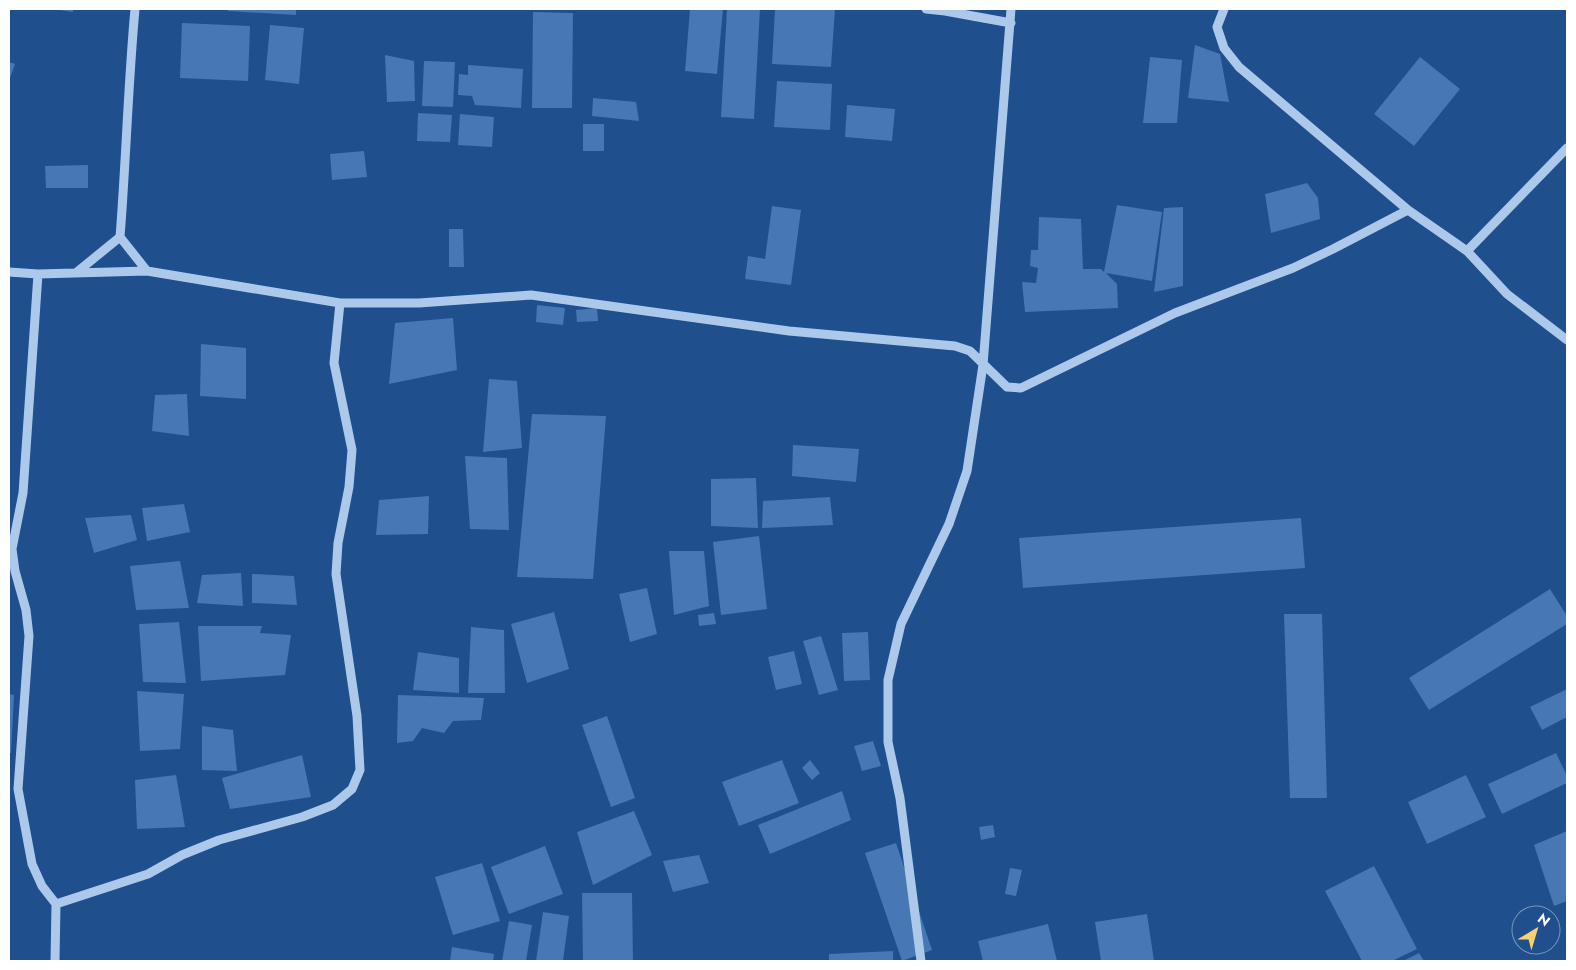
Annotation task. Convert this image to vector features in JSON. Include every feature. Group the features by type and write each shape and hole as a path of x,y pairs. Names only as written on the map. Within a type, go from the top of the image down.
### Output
{"street":[{"path":"135,9 120,237 147,271"},
{"path":"926,9 945,10 1010,24"},
{"path":"921,961 900,798 888,742 888,680 901,624 949,524 967,471 983,365 1011,9"},
{"path":"1224,9 1217,27 1224,48 1240,67 1408,210 1467,251 1507,294 1567,340"},
{"path":"1467,251 1567,148"},
{"path":"9,272 38,274 147,271 340,303 420,302 531,295 789,331 955,346 970,351 1007,387 1022,388 1175,313 1293,268 1408,210"},
{"path":"77,272 120,237"},
{"path":"38,274 23,493 12,549 15,570 26,610 29,636 18,789 32,864 42,886 56,904 55,961"},
{"path":"56,904 148,874 182,855 218,840 302,817 333,804 352,789 360,770 357,716 336,574 338,543 349,487 352,450 334,363 340,303"}],"building":[{"path":"73,9 73,12 59,10"},
{"path":"228,9 296,9 296,15 228,11"},
{"path":"690,9 723,9 717,74 685,71"},
{"path":"727,9 760,9 754,119 721,117"},
{"path":"775,9 835,9 831,67 772,64"},
{"path":"533,12 573,13 572,108 532,108"},
{"path":"182,23 250,26 248,81 180,78"},
{"path":"270,25 304,28 299,84 265,80"},
{"path":"1195,45 1220,54 1229,102 1188,98"},
{"path":"385,55 414,61 415,101 387,102"},
{"path":"1150,57 1182,60 1177,123 1143,123"},
{"path":"1420,57 1460,89 1414,146 1374,114"},
{"path":"424,61 455,62 453,107 422,106"},
{"path":"9,62 15,64 9,81"},
{"path":"468,65 523,69 521,108 475,105 472,96 458,95 459,74 468,75"},
{"path":"777,81 832,84 830,130 774,127"},
{"path":"593,98 636,102 639,121 592,116"},
{"path":"847,105 895,109 892,141 845,137"},
{"path":"418,113 452,115 450,142 417,141"},
{"path":"460,114 494,117 492,147 458,145"},
{"path":"583,124 604,124 604,151 583,151"},
{"path":"364,151 367,177 332,180 330,154"},
{"path":"88,165 88,188 46,188 45,166"},
{"path":"1307,183 1318,198 1320,219 1271,233 1265,194"},
{"path":"1117,205 1162,212 1152,281 1106,273 1117,284 1118,308 1025,312 1022,282 1036,283 1038,268 1030,266 1031,250 1038,250 1039,217 1081,219 1083,269 1101,269 1104,272"},
{"path":"772,206 801,210 791,285 745,279 748,256 765,259"},
{"path":"1183,207 1183,286 1154,292 1164,208"},
{"path":"449,229 463,229 464,267 449,267"},
{"path":"537,305 565,308 563,325 536,322"},
{"path":"597,308 598,321 577,322 576,310"},
{"path":"453,318 457,370 389,384 395,323"},
{"path":"201,344 246,348 246,399 200,396"},
{"path":"489,379 517,381 522,448 483,452"},
{"path":"187,394 189,436 152,431 155,395"},
{"path":"532,414 606,416 593,579 517,577"},
{"path":"793,445 859,449 856,482 792,476"},
{"path":"465,456 507,458 509,530 470,529"},
{"path":"756,478 758,528 711,526 711,479"},
{"path":"429,496 428,534 376,535 379,500"},
{"path":"830,497 833,525 762,528 763,501"},
{"path":"184,504 190,532 147,541 142,508"},
{"path":"131,515 137,540 94,553 85,518"},
{"path":"1301,518 1305,568 1023,588 1019,538"},
{"path":"759,536 767,609 721,615 713,542"},
{"path":"669,551 704,551 709,606 674,615"},
{"path":"180,561 189,608 136,610 130,566"},
{"path":"241,573 243,606 197,603 202,575"},
{"path":"252,574 294,576 297,605 252,603"},
{"path":"647,588 657,634 630,642 619,594"},
{"path":"1550,589 1567,616 1567,624 1429,710 1409,678"},
{"path":"554,612 569,669 527,683 511,624"},
{"path":"714,613 716,624 699,626 698,615"},
{"path":"1284,614 1322,614 1327,798 1290,798"},
{"path":"179,622 186,683 143,682 139,624"},
{"path":"198,626 262,626 260,633 291,635 285,675 201,681"},
{"path":"471,627 504,630 505,693 468,693"},
{"path":"868,632 870,680 844,681 842,633"},
{"path":"821,636 838,690 819,695 803,641"},
{"path":"794,651 802,684 776,690 768,657"},
{"path":"418,652 459,658 459,693 413,690"},
{"path":"1567,689 1567,717 1542,730 1530,707"},
{"path":"137,691 184,694 180,749 140,751"},
{"path":"9,694 14,695 11,753 9,753"},
{"path":"398,695 484,698 481,720 453,721 444,733 422,728 413,741 397,743"},
{"path":"607,716 635,798 611,807 582,725"},
{"path":"202,726 233,730 237,771 202,770"},
{"path":"873,741 881,766 862,771 854,746"},
{"path":"1556,753 1567,776 1567,783 1502,814 1488,784"},
{"path":"302,755 311,797 230,809 222,778"},
{"path":"782,760 799,803 739,826 722,782"},
{"path":"810,760 820,773 812,780 802,768"},
{"path":"176,775 185,827 137,829 135,780"},
{"path":"1466,775 1486,817 1427,844 1408,802"},
{"path":"842,791 851,820 770,854 758,825"},
{"path":"634,811 652,855 593,885 577,832"},
{"path":"993,825 995,837 981,840 979,827"},
{"path":"1567,831 1567,901 1554,905 1534,845"},
{"path":"896,843 932,950 902,961 865,853"},
{"path":"545,846 563,894 509,914 491,867"},
{"path":"699,855 709,883 673,892 663,861"},
{"path":"482,863 500,921 453,935 435,877"},
{"path":"1374,866 1417,949 1392,961 1362,961 1325,891"},
{"path":"1010,868 1022,870 1016,896 1005,894"},
{"path":"582,893 632,893 633,961 583,961"},
{"path":"543,912 569,916 563,961 536,961"},
{"path":"1147,914 1154,961 1101,961 1095,922"},
{"path":"509,921 532,925 526,961 502,961"},
{"path":"1048,924 1057,961 983,961 978,941"},
{"path":"452,947 494,954 493,961 450,961"},
{"path":"893,951 893,961 829,961 829,954"},
{"path":"1419,953 1424,961 1403,961"}]}
